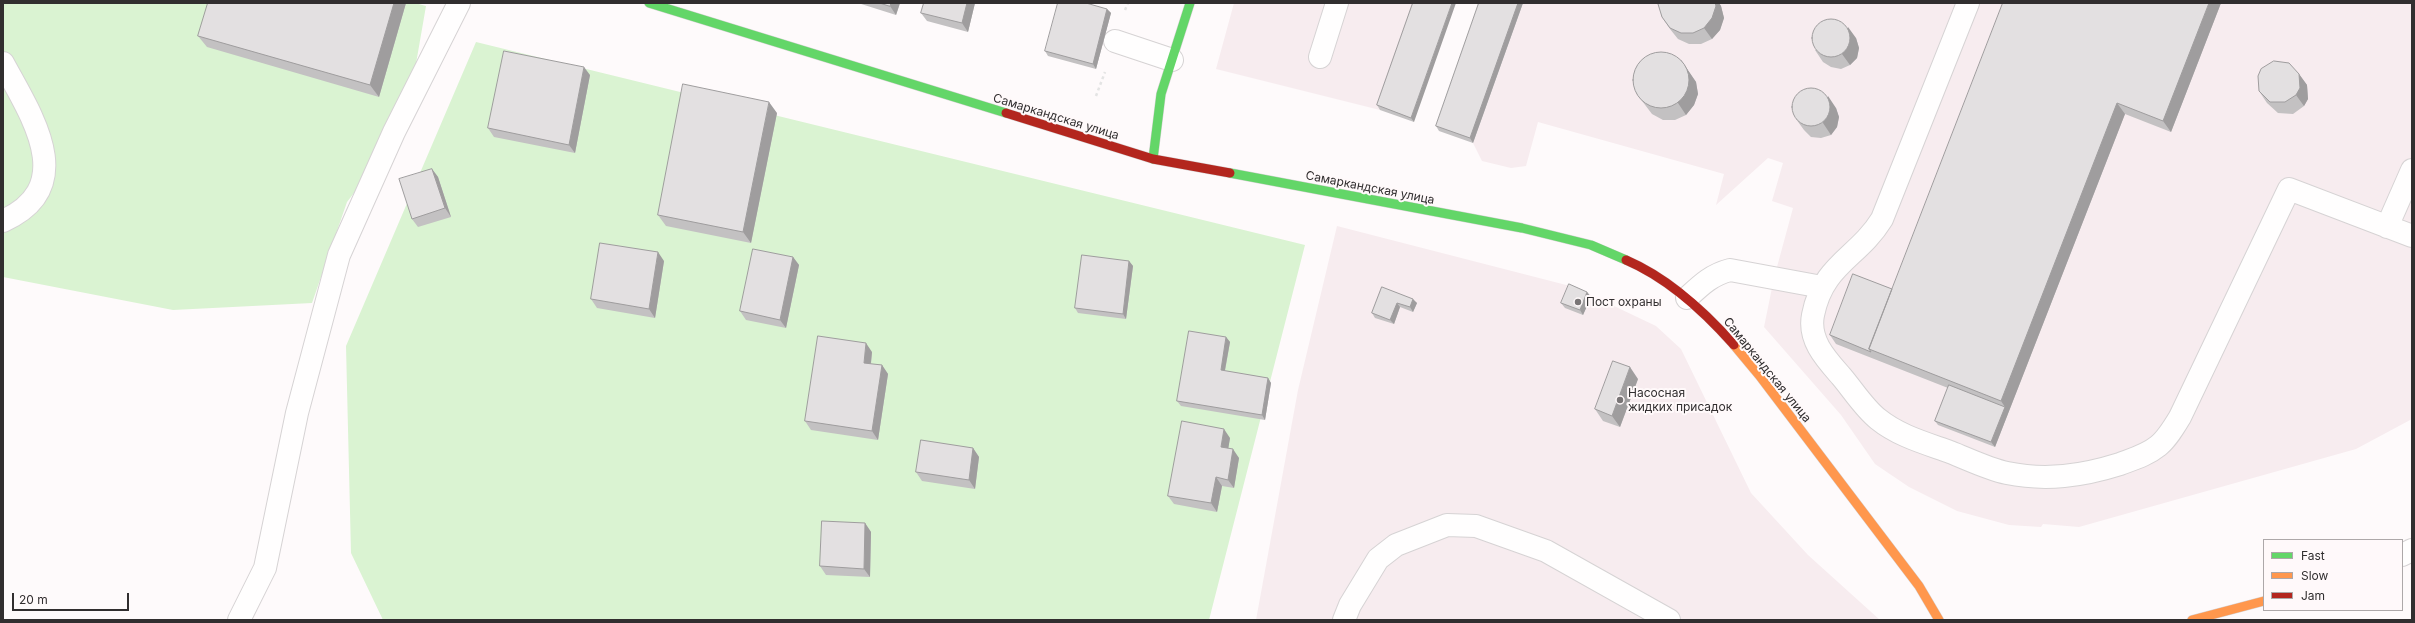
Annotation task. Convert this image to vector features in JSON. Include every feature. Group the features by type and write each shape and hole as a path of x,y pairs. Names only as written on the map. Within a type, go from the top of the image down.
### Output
{"street":[{"path":"239,620 265,568 297,413 339,255 394,132 459,3"},
{"name":"Самаркандская улица","path":"649,3 1153,160 1562,238 1591,245 1633,263 1651,273 1687,298 1723,333 1759,375 1919,586 1938,620"},
{"path":"1153,160 1161,94 1190,3"},
{"path":"1320,57 1337,3"},
{"path":"1968,3 1882,219 1872,236 1841,262 1822,287 1813,316 1816,341 1821,353 1878,419 1914,439 2006,473 2041,478 2063,477 2105,469 2141,456 2159,445 2180,417 2289,189 2412,236"},
{"path":"1115,41 1172,60"},
{"path":"3,63 35,124 44,166 42,184 37,196 28,207 3,221"},
{"path":"2388,227 2412,170"},
{"path":"1687,298 1703,283 1716,274 1730,270 1822,287"},
{"path":"1344,620 1350,604 1378,559 1396,545 1447,525 1476,526 1546,551 1669,620"},
{"path":"2403,554 2412,550"},
{"path":"2192,620 2263,601"}],"shaded area":[{"path":"1234,3 1418,3 1380,110 1216,69"},
{"path":"1523,3 2412,3 2412,419 2356,449 2079,527 2043,524 2041,527 2009,525 1957,511 1909,487 1875,464 1841,415 1764,327 1774,278 1793,208 1772,201 1783,163 1768,158 1716,205 1724,174 1538,122 1526,166 1511,168 1482,161 1473,143"},
{"path":"1337,226 1574,287 1656,326 1681,349 1751,493 1808,555 1880,620 1256,620 1298,390"}],"green space":[{"path":"3,3 415,3 426,6 405,127 347,202 312,303 173,310 3,277"},
{"path":"476,42 1305,245 1209,620 383,620 351,553 346,346"}],"building":[{"path":"208,3 394,3 370,85 198,36"},
{"path":"880,3 891,3 890,6"},
{"path":"924,3 967,3 962,23 921,13"},
{"path":"1058,3 1086,3 1107,9 1093,64 1045,51"},
{"path":"1413,3 1452,3 1411,118 1377,105"},
{"path":"1479,3 1518,3 1470,138 1436,126"},
{"path":"1659,3 1715,3 1716,6 1712,18 1704,28 1693,33 1681,33 1670,28 1662,17"},
{"path":"2003,3 2209,3 2163,121 2117,103 2001,401 1869,349"},
{"path":"1827,19 1835,19 1845,24 1849,31 1849,45 1845,52 1835,57 1827,57 1817,52 1815,49 1812,42 1812,34 1817,24 1820,22"},
{"path":"504,51 584,67 569,145 488,128"},
{"path":"1661,52 1672,54 1681,60 1687,69 1689,80 1687,91 1681,100 1672,106 1661,108 1650,106 1641,100 1635,91 1633,80 1635,69 1641,60 1650,54"},
{"path":"2274,61 2289,63 2299,74 2300,88 2296,95 2285,102 2270,102 2259,91 2258,76 2261,69"},
{"path":"683,84 769,102 743,232 658,215"},
{"path":"1807,88 1815,88 1825,93 1829,100 1829,114 1825,121 1815,126 1807,126 1797,121 1795,118 1792,111 1792,103 1797,93 1800,91"},
{"path":"432,169 445,208 412,219 399,179"},
{"path":"600,243 658,252 649,309 591,299"},
{"path":"753,249 793,257 780,320 740,311"},
{"path":"1082,255 1129,261 1123,314 1075,308"},
{"path":"1853,274 1892,289 1869,349 1871,352 1830,335"},
{"name":"Пост охраны","path":"1569,284 1587,292 1580,310 1561,303"},
{"path":"1382,287 1413,299 1410,307 1397,303 1390,320 1372,313"},
{"path":"1189,331 1226,337 1221,370 1268,378 1262,415 1177,401"},
{"path":"818,336 866,343 864,363 882,365 872,431 805,421"},
{"path":"1613,361 1630,367 1612,416 1595,409"},
{"path":"1949,385 2005,407 1991,442 1935,421"},
{"path":"1182,421 1224,429 1221,447 1233,449 1228,480 1216,477 1211,503 1168,496"},
{"path":"921,440 973,448 969,480 916,472"},
{"path":"822,521 865,523 864,569 820,566"}],"traffic: fast":[{"path":"649,3 1006,113"},
{"path":"1153,159 1161,94 1190,3"},
{"path":"1230,173 1522,228 1591,245 1626,260"}],"traffic: slow":[{"path":"1734,345 1759,375 1919,586 1939,620"},
{"path":"2192,620 2263,601"}],"traffic: jam":[{"path":"1006,113 1153,159 1230,173"},
{"path":"1626,260 1656,276 1684,296 1698,308 1734,345"}],"place":[{"name":"Пост охраны","path":"1578,302"},
{"name":"Насосная жидких присадок","path":"1620,400"}]}
